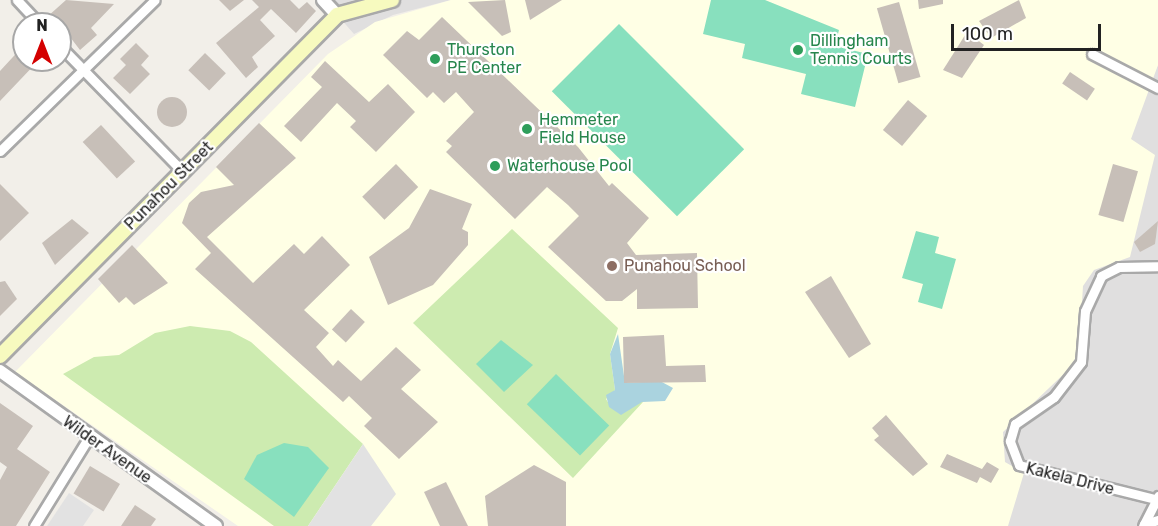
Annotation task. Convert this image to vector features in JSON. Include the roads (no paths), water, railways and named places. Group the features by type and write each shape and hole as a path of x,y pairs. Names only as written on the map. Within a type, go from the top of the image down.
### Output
{"main road":[{"path":"338,15 392,0"},
{"name":"Punahou Street","path":"0,356 338,15"}],"street":[{"path":"17,0 28,12"},
{"path":"0,151 155,0"},
{"path":"323,0 338,15"},
{"path":"1092,54 1158,88"},
{"path":"72,59 183,172"},
{"name":"Kakela Drive","path":"1157,497 1027,469 1015,461 1010,441 1015,424 1054,397 1081,362 1085,311 1101,276 1119,267 1158,266"},
{"name":"Wilder Avenue","path":"0,371 216,526"},
{"path":"33,526 89,437"},
{"path":"1144,525 1157,497"},
{"path":"1144,525 1158,520"}],"water":[{"path":"618,334 625,383 660,381 673,388 665,401 642,402 621,415 609,407 606,395 615,390 610,354"}],"place":[{"name":"Dillingham Tennis Courts","path":"798,50"},
{"name":"Thurston PE Center","path":"435,59"},
{"name":"Hemmeter Field House","path":"527,129"},
{"name":"Waterhouse Pool","path":"495,166"},
{"name":"Punahou School","path":"612,266"}]}
